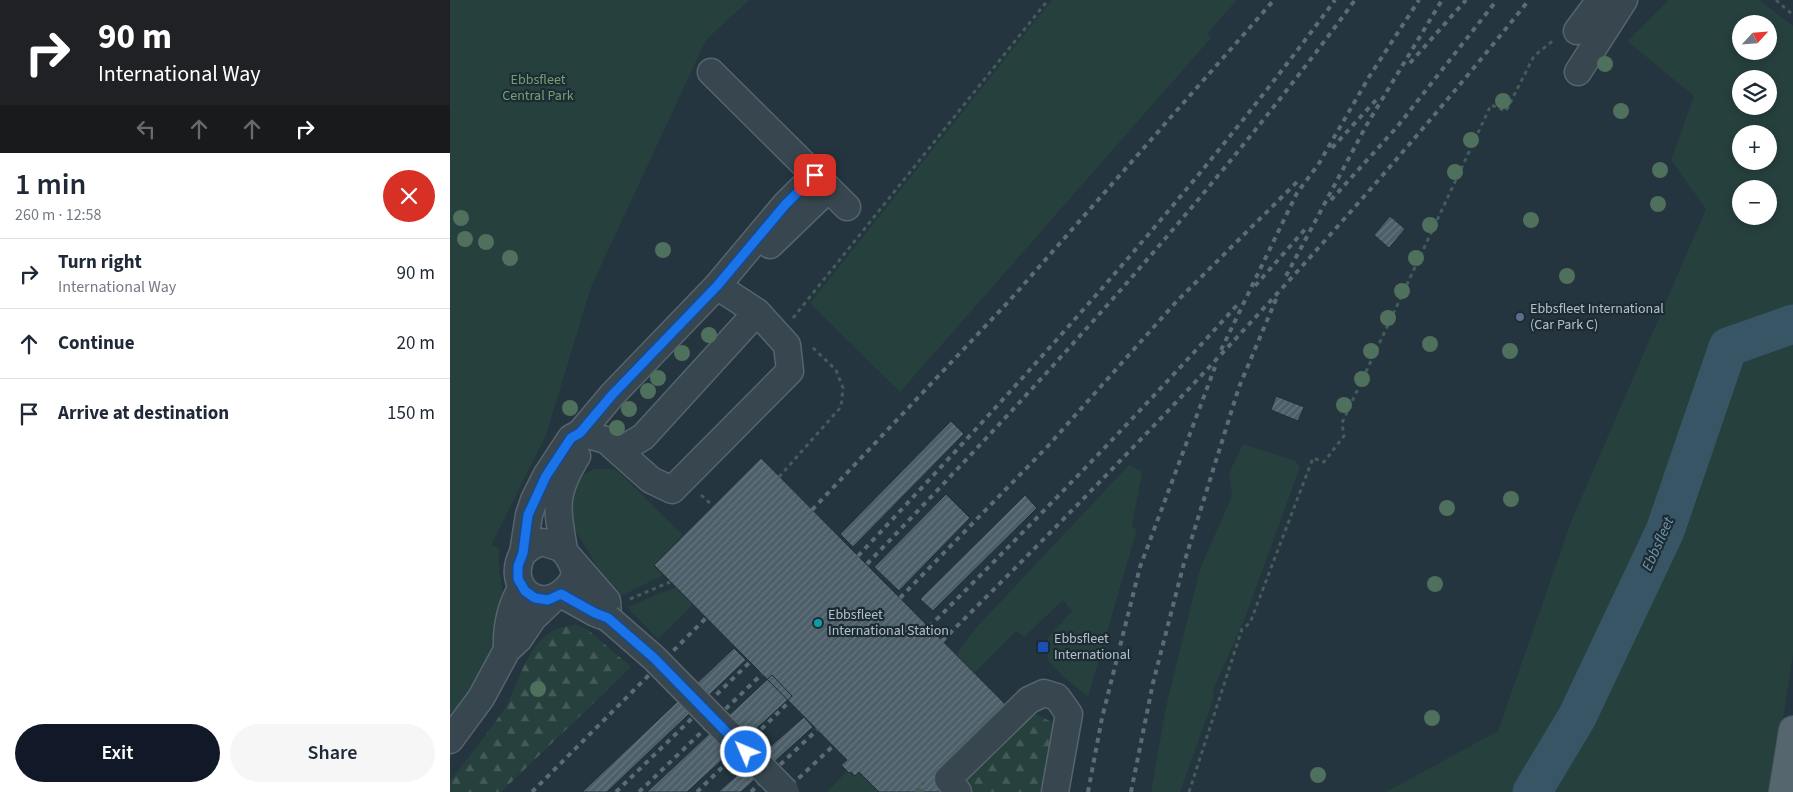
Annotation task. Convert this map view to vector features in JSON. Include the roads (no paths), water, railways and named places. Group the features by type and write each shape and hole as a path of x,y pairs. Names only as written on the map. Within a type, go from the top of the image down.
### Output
{"main road":[{"path":"1783,792 1793,730"}],"street":[{"path":"1568,33 1600,0"},
{"path":"1578,72 1624,0"},
{"path":"711,72 847,207"},
{"path":"786,792 654,658 608,618 557,596 535,598 522,587 517,574 523,553 528,515 534,500 571,438 580,433 618,389 720,283 785,205 821,182"},
{"path":"580,433 606,440 651,480 672,490 790,371 787,345 756,312 720,283"},
{"path":"619,451 643,437 756,312"},
{"path":"450,740 480,698 506,650 519,639 533,618 571,584 574,575 573,565 566,553 557,503 564,479 579,453 580,433"},
{"path":"523,553 532,546 542,542 552,544 566,553 607,601 608,618"},
{"path":"506,650 506,632 512,603 522,587"},
{"path":"958,792 948,779 1029,700 1044,693 1057,697 1069,714 1055,792"}],"waterway":[{"name":"Ebbsfleet","path":"1532,792 1577,717 1665,531 1728,347 1793,324"}],"railway":[{"path":"812,510 1010,300 1274,0"},
{"path":"858,556 983,422 1105,285 1223,145 1335,0"},
{"path":"867,564 1058,360 1181,220 1299,75 1355,0"},
{"path":"1221,350 1297,193 1318,165 1369,77 1419,0"},
{"path":"1286,276 1366,126 1442,0"},
{"path":"1410,63 1466,0"},
{"path":"1331,200 1397,127 1497,0"},
{"path":"942,641 1095,487 1245,329 1390,167 1529,0"},
{"path":"1332,148 1376,100"},
{"path":"900,598 1047,447 1176,302 1300,179"},
{"path":"1255,286 1308,226"},
{"path":"1131,792 1153,683 1184,563 1239,387 1277,297"},
{"path":"929,627 1085,468 1238,304"},
{"path":"1088,792 1102,718 1140,567 1215,367"},
{"path":"532,792 706,618"},
{"path":"616,792 750,662"},
{"path":"639,792 762,674"},
{"path":"697,792 789,702"},
{"path":"751,792 817,730"},
{"path":"784,792 833,746"}],"place":[{"name":"Ebbsfleet International (Car Park C)","path":"1520,317"},
{"name":"Ebbsfleet International Station","path":"818,623"},
{"name":"Ebbsfleet International","path":"1043,647"}],"park label":[{"name":"Ebbsfleet Central Park","path":"538,88"}]}
